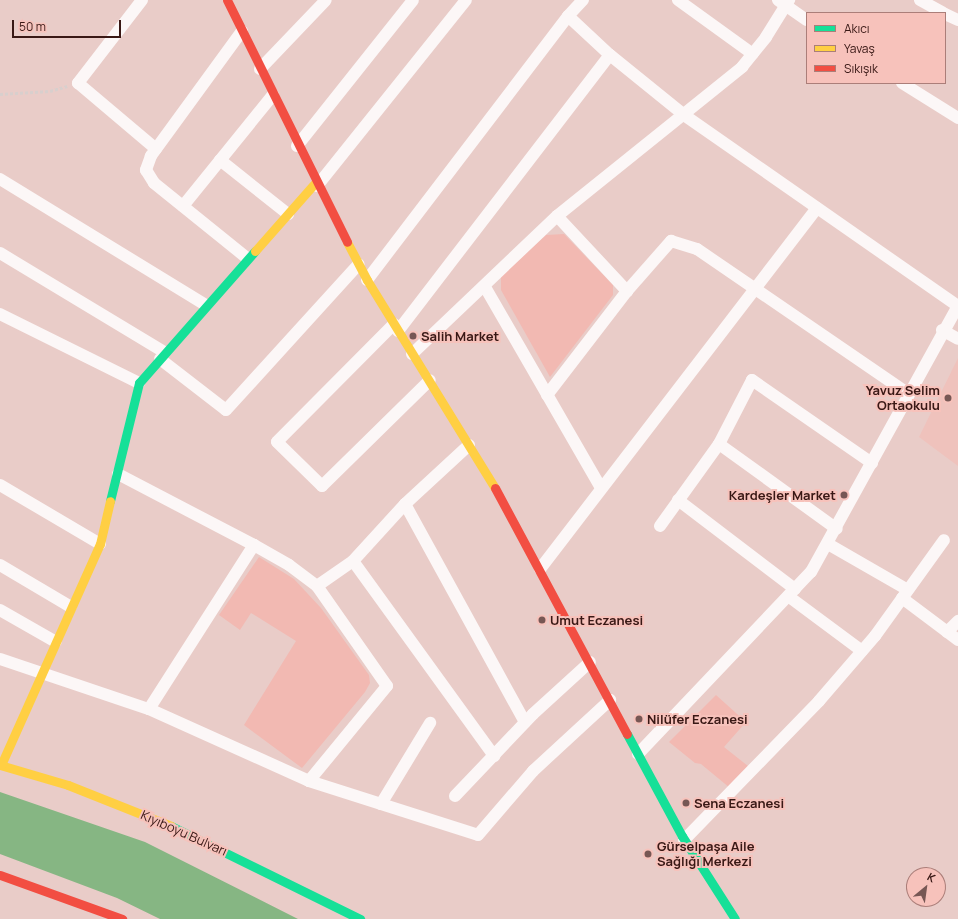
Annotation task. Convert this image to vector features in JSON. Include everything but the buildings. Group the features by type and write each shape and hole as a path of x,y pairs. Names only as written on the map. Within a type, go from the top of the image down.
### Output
{"main road":[{"path":"227,0 297,146 359,264 412,354 430,380 509,511 684,840 735,919"},
{"path":"1,765 44,672 100,544 139,383 247,258 316,184"},
{"name":"Kıyıboyu Bulvarı","path":"1,765 68,785 176,828 360,919"},
{"path":"0,875 122,919"}],"street":[{"path":"142,0 78,83 156,149"},
{"path":"260,69 326,0"},
{"path":"297,146 413,0"},
{"path":"316,184 466,0"},
{"path":"368,280 568,16 583,0"},
{"path":"678,0 753,54"},
{"path":"412,354 485,287 557,216 726,81 753,54 784,2 806,19"},
{"path":"926,2 942,12"},
{"path":"946,14 958,20"},
{"path":"568,16 610,54 684,115 958,306 942,330 837,528 811,572 638,754"},
{"path":"242,31 146,163 148,177 247,258"},
{"path":"430,380 322,486 277,442 396,327 610,54"},
{"path":"904,84 958,118"},
{"path":"183,206 273,95"},
{"path":"220,160 288,214"},
{"path":"0,179 206,305"},
{"path":"540,569 817,208"},
{"path":"557,216 627,291"},
{"path":"547,395 627,291 671,241 697,249 909,394"},
{"path":"0,253 162,355 226,410 359,264"},
{"path":"485,287 602,488"},
{"path":"0,314 139,383"},
{"path":"942,330 958,339"},
{"path":"660,526 719,444 752,380 872,463"},
{"path":"719,444 837,528"},
{"path":"317,586 352,561 406,504 469,445"},
{"path":"118,474 254,545 289,565 317,586 387,686 309,781"},
{"path":"0,485 100,544"},
{"path":"678,500 862,651"},
{"path":"406,504 525,722"},
{"path":"684,840 819,701 862,651 944,540"},
{"path":"828,544 905,594 958,640"},
{"path":"149,709 254,545"},
{"path":"352,561 494,756"},
{"path":"0,565 72,607"},
{"path":"0,610 56,642"},
{"path":"948,632 958,621"},
{"path":"0,659 44,672 149,709 309,781 478,835 533,771 610,700"},
{"path":"455,796 525,722 590,662"},
{"path":"381,804 430,723"}],"path":[{"path":"0,94 50,91 78,83"}],"shaded area":[{"path":"564,234 613,285 613,295 550,377 501,290 501,276 546,235"},
{"name":"Yavuz Selim Ortaokulu","path":"958,358 958,466 919,437"},
{"path":"259,557 294,579 321,608 369,675 370,683 365,692 302,768 244,725 296,641 251,613 240,630 219,615"},
{"path":"716,695 746,722 724,747 753,770 736,793 701,764 695,763 669,742"},
{"path":"0,792 145,842 298,919 160,919 117,898 0,854"}],"traffic: fast":[{"path":"110,501 139,383 255,251"},
{"path":"627,734 682,836 735,919"},
{"path":"171,826 360,919"}],"traffic: slow":[{"path":"255,251 315,183"},
{"path":"347,242 367,280 495,488"},
{"path":"1,765 100,544 110,501"},
{"path":"0,765 68,785 171,826"}],"traffic: jam":[{"path":"227,0 347,242"},
{"path":"495,488 627,734"},
{"path":"0,875 122,919"}],"place":[{"name":"Salih Market","path":"413,336"},
{"name":"Yavuz Selim Ortaokulu","path":"948,398"},
{"name":"Kardeşler Market","path":"844,495"},
{"name":"Umut Eczanesi","path":"542,620"},
{"name":"Nilüfer Eczanesi","path":"639,719"},
{"name":"Sena Eczanesi","path":"686,803"},
{"name":"Gürselpaşa Aile Sağlığı Merkezi","path":"648,854"}]}
